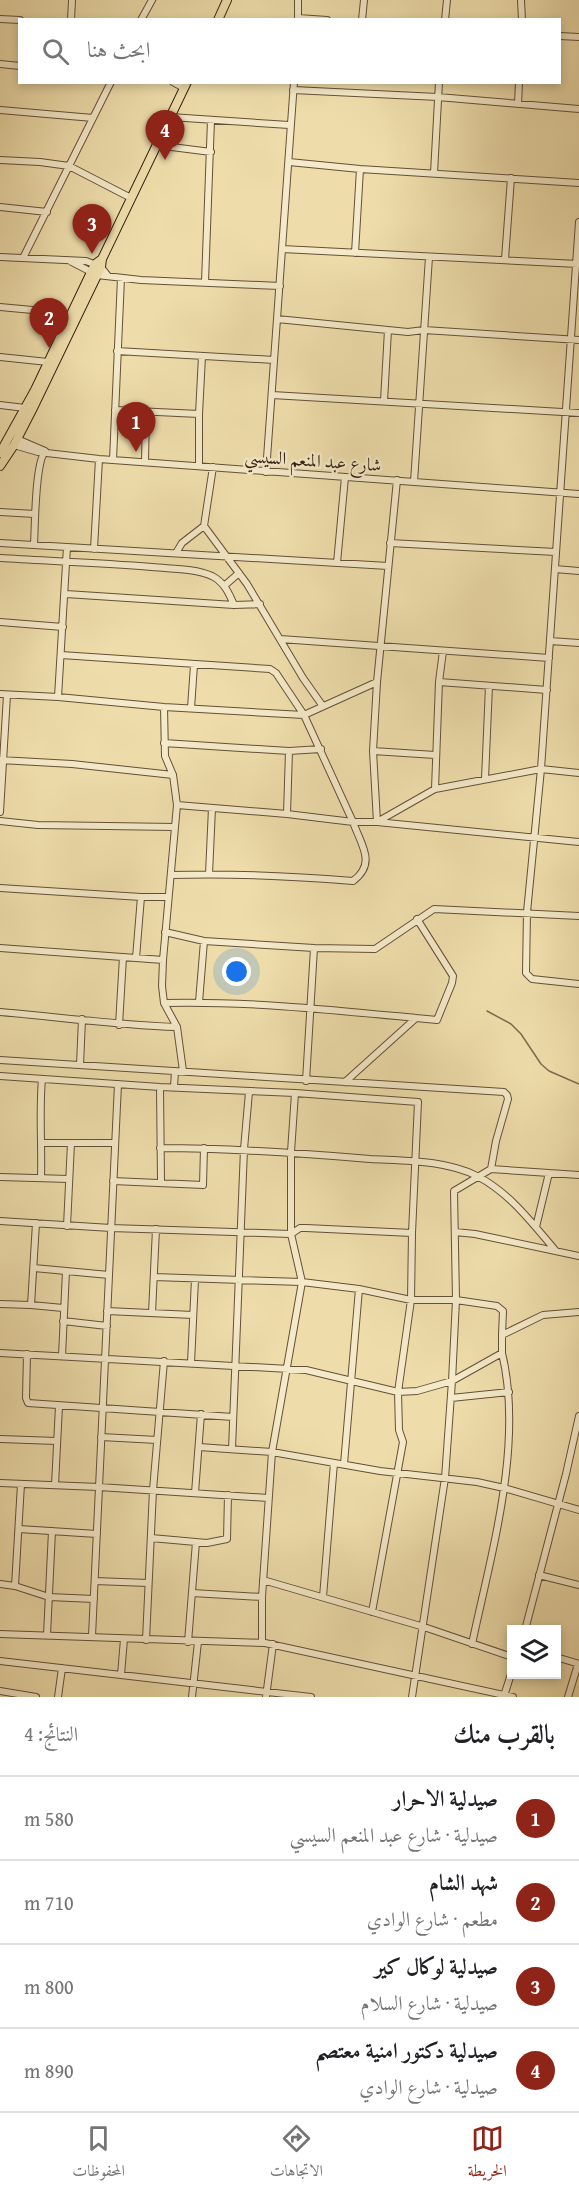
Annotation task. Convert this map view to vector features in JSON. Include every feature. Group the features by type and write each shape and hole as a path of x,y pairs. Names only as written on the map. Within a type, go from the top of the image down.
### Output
{"main road":[{"path":"219,18 227,0"},
{"path":"0,466 16,442 99,263 186,86"},
{"path":"1,451 25,408 69,316 94,274"}],"street":[{"path":"71,18 72,0"},
{"path":"142,18 152,0"},
{"path":"298,0 298,18"},
{"path":"362,18 364,0"},
{"path":"445,18 447,0"},
{"path":"521,0 522,18"},
{"path":"0,19 18,20"},
{"path":"561,36 579,37"},
{"path":"0,64 18,66"},
{"path":"23,258 110,84"},
{"path":"434,173 439,84"},
{"path":"518,104 519,84"},
{"path":"266,472 293,86 579,109"},
{"path":"0,110 93,118"},
{"path":"170,117 289,125"},
{"path":"205,282 212,120"},
{"path":"156,145 211,152"},
{"path":"0,160 69,166 131,198"},
{"path":"289,162 360,169 579,183"},
{"path":"355,253 360,169"},
{"path":"505,259 511,178"},
{"path":"0,207 47,212"},
{"path":"579,222 578,264 541,770 526,912 526,973 528,977 579,984"},
{"path":"282,249 578,264"},
{"path":"0,257 99,263 108,276"},
{"path":"414,482 429,257"},
{"path":"70,261 94,274 121,278 280,286"},
{"path":"112,460 121,278"},
{"path":"0,307 54,312 69,316"},
{"path":"277,319 408,332 424,330 579,340"},
{"path":"384,401 388,330"},
{"path":"117,351 274,360"},
{"path":"199,466 202,356"},
{"path":"0,357 48,362"},
{"path":"272,395 579,413"},
{"path":"0,405 25,408"},
{"path":"115,410 199,414"},
{"path":"145,462 146,412"},
{"name":"شارع عبد المنعم السيسي","path":"16,442 30,450 99,459 579,494"},
{"path":"34,545 39,460 45,452"},
{"path":"94,549 99,459"},
{"path":"176,553 182,543 204,526 213,467"},
{"path":"338,563 345,477"},
{"path":"377,822 373,751 377,682 397,480"},
{"path":"0,512 35,513"},
{"path":"204,526 260,604 322,705"},
{"path":"0,543 388,566"},
{"path":"390,543 556,552"},
{"path":"58,697 66,594 67,547"},
{"path":"126,565 127,551"},
{"path":"0,558 126,565 205,574 212,576 224,586 234,604"},
{"path":"555,569 579,571"},
{"path":"224,586 239,573"},
{"path":"66,594 260,604"},
{"path":"0,622 63,627"},
{"path":"280,639 549,658"},
{"path":"550,641 579,643"},
{"path":"435,789 439,682 443,651"},
{"path":"61,655 270,669 276,673 304,715 353,822 366,857 366,866 362,875 353,881 296,876 171,875"},
{"path":"191,708 194,665"},
{"path":"0,812 3,694 304,715 377,682"},
{"path":"439,682 547,690"},
{"path":"485,778 489,686"},
{"path":"164,707 165,756 173,775 177,805 163,960 164,1003 177,1027 183,1071"},
{"path":"164,743 289,751 321,749"},
{"path":"287,814 289,751"},
{"path":"373,751 435,754"},
{"path":"1,760 72,764 173,775"},
{"path":"377,822 435,789 485,778 541,770 579,773"},
{"path":"177,805 535,836 579,842"},
{"path":"210,874 212,808"},
{"path":"0,821 38,825 175,827"},
{"path":"0,888 168,897"},
{"path":"136,958 141,897"},
{"path":"165,932 204,940 314,948 375,949 434,909 579,916"},
{"path":"164,1003 200,1002 309,1008 437,1020 453,980 417,919"},
{"path":"200,1002 204,940"},
{"path":"0,948 163,960"},
{"path":"306,1081 314,948"},
{"path":"119,1025 123,957"},
{"path":"0,1012 82,1019 119,1025 177,1027"},
{"path":"345,1082 416,1018"},
{"path":"80,1065 82,1019"},
{"path":"0,1060 504,1092 508,1100 496,1141 491,1169"},
{"path":"174,1087 175,1071"},
{"path":"0,1076 418,1102 411,1300 398,1392 399,1430 403,1442 372,1611"},
{"path":"41,1178 42,1143 39,1115 42,1079"},
{"path":"92,1636 118,1084"},
{"path":"160,1087 161,1182"},
{"path":"232,1449 244,1149 249,1092"},
{"path":"262,1643 262,1597 272,1452 302,1282 291,1234 291,1152 295,1093"},
{"path":"42,1143 115,1143"},
{"path":"67,1226 71,1143"},
{"path":"160,1148 291,1152 452,1167 478,1176 511,1200 526,1214 556,1251"},
{"path":"113,1181 202,1185 204,1148"},
{"path":"412,1697 445,1478 456,1300 454,1191 491,1169 579,1175"},
{"path":"536,1227 549,1173"},
{"path":"0,1177 69,1179"},
{"path":"0,1221 242,1233 291,1234 300,1228 306,1228 412,1233"},
{"path":"31,1305 36,1223"},
{"path":"152,1313 156,1229"},
{"path":"455,1232 475,1234 579,1256"},
{"path":"33,1268 109,1275"},
{"path":"63,1356 66,1271"},
{"path":"154,1278 302,1282 359,1289 411,1300 456,1300 501,1308 503,1311 502,1353 509,1392 504,1488 472,1644"},
{"path":"191,1363 195,1279"},
{"path":"344,1464 359,1289"},
{"path":"0,1304 63,1308"},
{"path":"107,1311 193,1315"},
{"path":"502,1335 543,1316 579,1312"},
{"path":"63,1321 107,1326"},
{"path":"0,1353 286,1369 324,1374 398,1392 417,1391 452,1381 502,1353"},
{"path":"27,1354 26,1401 34,1404 234,1417"},
{"path":"146,1640 153,1490 164,1361"},
{"path":"451,1398 509,1392"},
{"path":"55,1485 59,1406"},
{"path":"195,1493 201,1414"},
{"path":"526,1625 578,1432 579,1416"},
{"path":"101,1437 157,1440"},
{"path":"0,1439 57,1441"},
{"path":"199,1447 272,1452 397,1473 445,1478 504,1488 579,1510"},
{"path":"323,1597 334,1463"},
{"path":"0,1484 99,1487 268,1498"},
{"path":"15,1586 21,1484"},
{"path":"151,1538 196,1542 227,1539 228,1495"},
{"path":"19,1530 97,1534"},
{"path":"47,1635 52,1531"},
{"path":"188,1642 196,1542"},
{"path":"539,1575 579,1585"},
{"path":"263,1580 424,1627 507,1655"},
{"path":"94,1581 148,1583"},
{"path":"0,1584 15,1586 49,1597 94,1599"},
{"path":"192,1593 262,1597"},
{"path":"0,1634 273,1644 513,1697"},
{"path":"121,1675 124,1639"},
{"path":"192,1697 198,1642"},
{"path":"267,1694 273,1644"},
{"path":"561,1659 579,1664 568,1697"},
{"path":"0,1661 267,1694 311,1697"},
{"path":"58,1697 62,1668"},
{"path":"504,1696 509,1679"},
{"path":"0,1691 11,1695 36,1697"}],"waterway":[{"path":"487,1011 511,1024 521,1034 541,1064 549,1071 579,1084"}],"place":[{"name":"صيدلية دكتور امنية معتصم","path":"165,160"},
{"name":"صيدلية لوكال كير","path":"92,254"},
{"name":"شهد الشام","path":"49,348"},
{"name":"صيدلية الاحرار","path":"136,452"}]}
